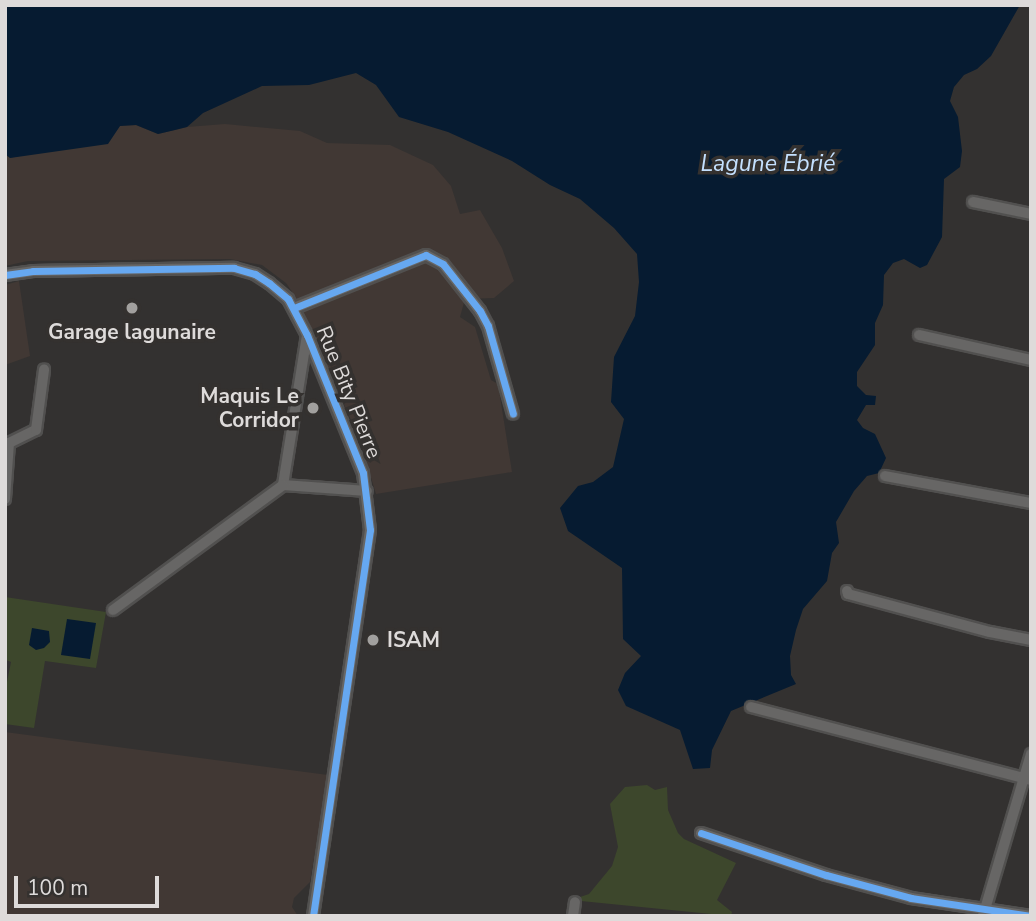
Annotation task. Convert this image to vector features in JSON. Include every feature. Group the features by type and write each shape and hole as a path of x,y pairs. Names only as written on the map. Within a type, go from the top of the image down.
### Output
{"street":[{"path":"973,202 1031,214"},
{"path":"294,308 426,255 443,264 480,311 488,326 513,414"},
{"name":"Rue Bity Pierre","path":"5,275 33,271 234,268 255,274 269,283 294,308 307,335 363,472 370,530 313,916"},
{"path":"283,485 307,335"},
{"path":"919,335 1031,360"},
{"path":"5,499 7,443 36,430 44,370"},
{"path":"885,477 1031,503"},
{"path":"113,610 283,485 367,491"},
{"path":"847,591 870,600 1031,640"},
{"path":"751,708 1027,780"},
{"path":"984,913 1027,780 1031,754"},
{"path":"701,833 838,879 911,898 984,913 1031,916"},
{"path":"573,916 575,902"}],"shaded area":[{"path":"225,124 300,131 327,143 390,145 433,165 451,186 460,214 480,210 502,248 514,281 494,298 465,299 460,317 475,327 491,380 498,384 512,472 376,494 359,438 297,299 286,283 262,265 230,259 28,261 5,266 5,154 10,158 112,136 120,126 136,125 158,134 187,127"},
{"path":"19,281 30,356 5,365 5,285"},
{"path":"5,732 328,775 310,882 294,898 292,907 298,916 5,916"}],"green space":[{"path":"5,597 106,612 96,668 45,661 34,728 5,724 5,692 11,662 6,660"},
{"path":"647,785 655,790 667,787 668,810 678,833 684,839 736,863 717,900 732,912 731,916 571,900 589,894 612,866 618,847 610,804 625,787"}],"water":[{"name":"Lagune Ébrié","path":"5,5 1020,5 991,56 977,69 964,75 954,87 950,101 958,117 962,151 960,167 944,179 942,237 927,265 920,268 904,259 893,263 884,275 883,305 875,323 875,345 857,372 857,386 866,395 876,396 875,405 866,405 857,420 863,428 875,434 886,458 879,473 867,476 854,491 836,522 839,543 832,553 827,581 803,609 796,630 790,656 791,675 796,684 731,711 712,750 710,768 693,769 680,730 626,706 618,690 625,673 641,656 623,639 622,568 568,531 560,508 578,486 593,482 613,467 624,419 611,402 614,357 635,316 639,282 637,254 614,228 580,199 550,185 512,161 448,132 399,117 376,85 356,73 309,85 262,86 203,113 187,127 175,130 158,134 136,125 120,126 108,144 10,158 5,154"},
{"path":"67,619 96,623 90,659 61,655"},
{"path":"32,628 49,631 50,642 44,648 36,650 29,645"}],"cycle path":[{"path":"294,308 426,255 443,264 480,311 488,326 513,414"},
{"path":"5,275 33,271 234,268 255,274 288,299 307,335 363,473 370,530 313,916"},
{"path":"701,833 826,875 911,898 1031,916"}],"place":[{"name":"Garage lagunaire","path":"132,308"},
{"name":"Maquis Le Corridor","path":"313,408"},
{"name":"ISAM","path":"373,640"}]}
